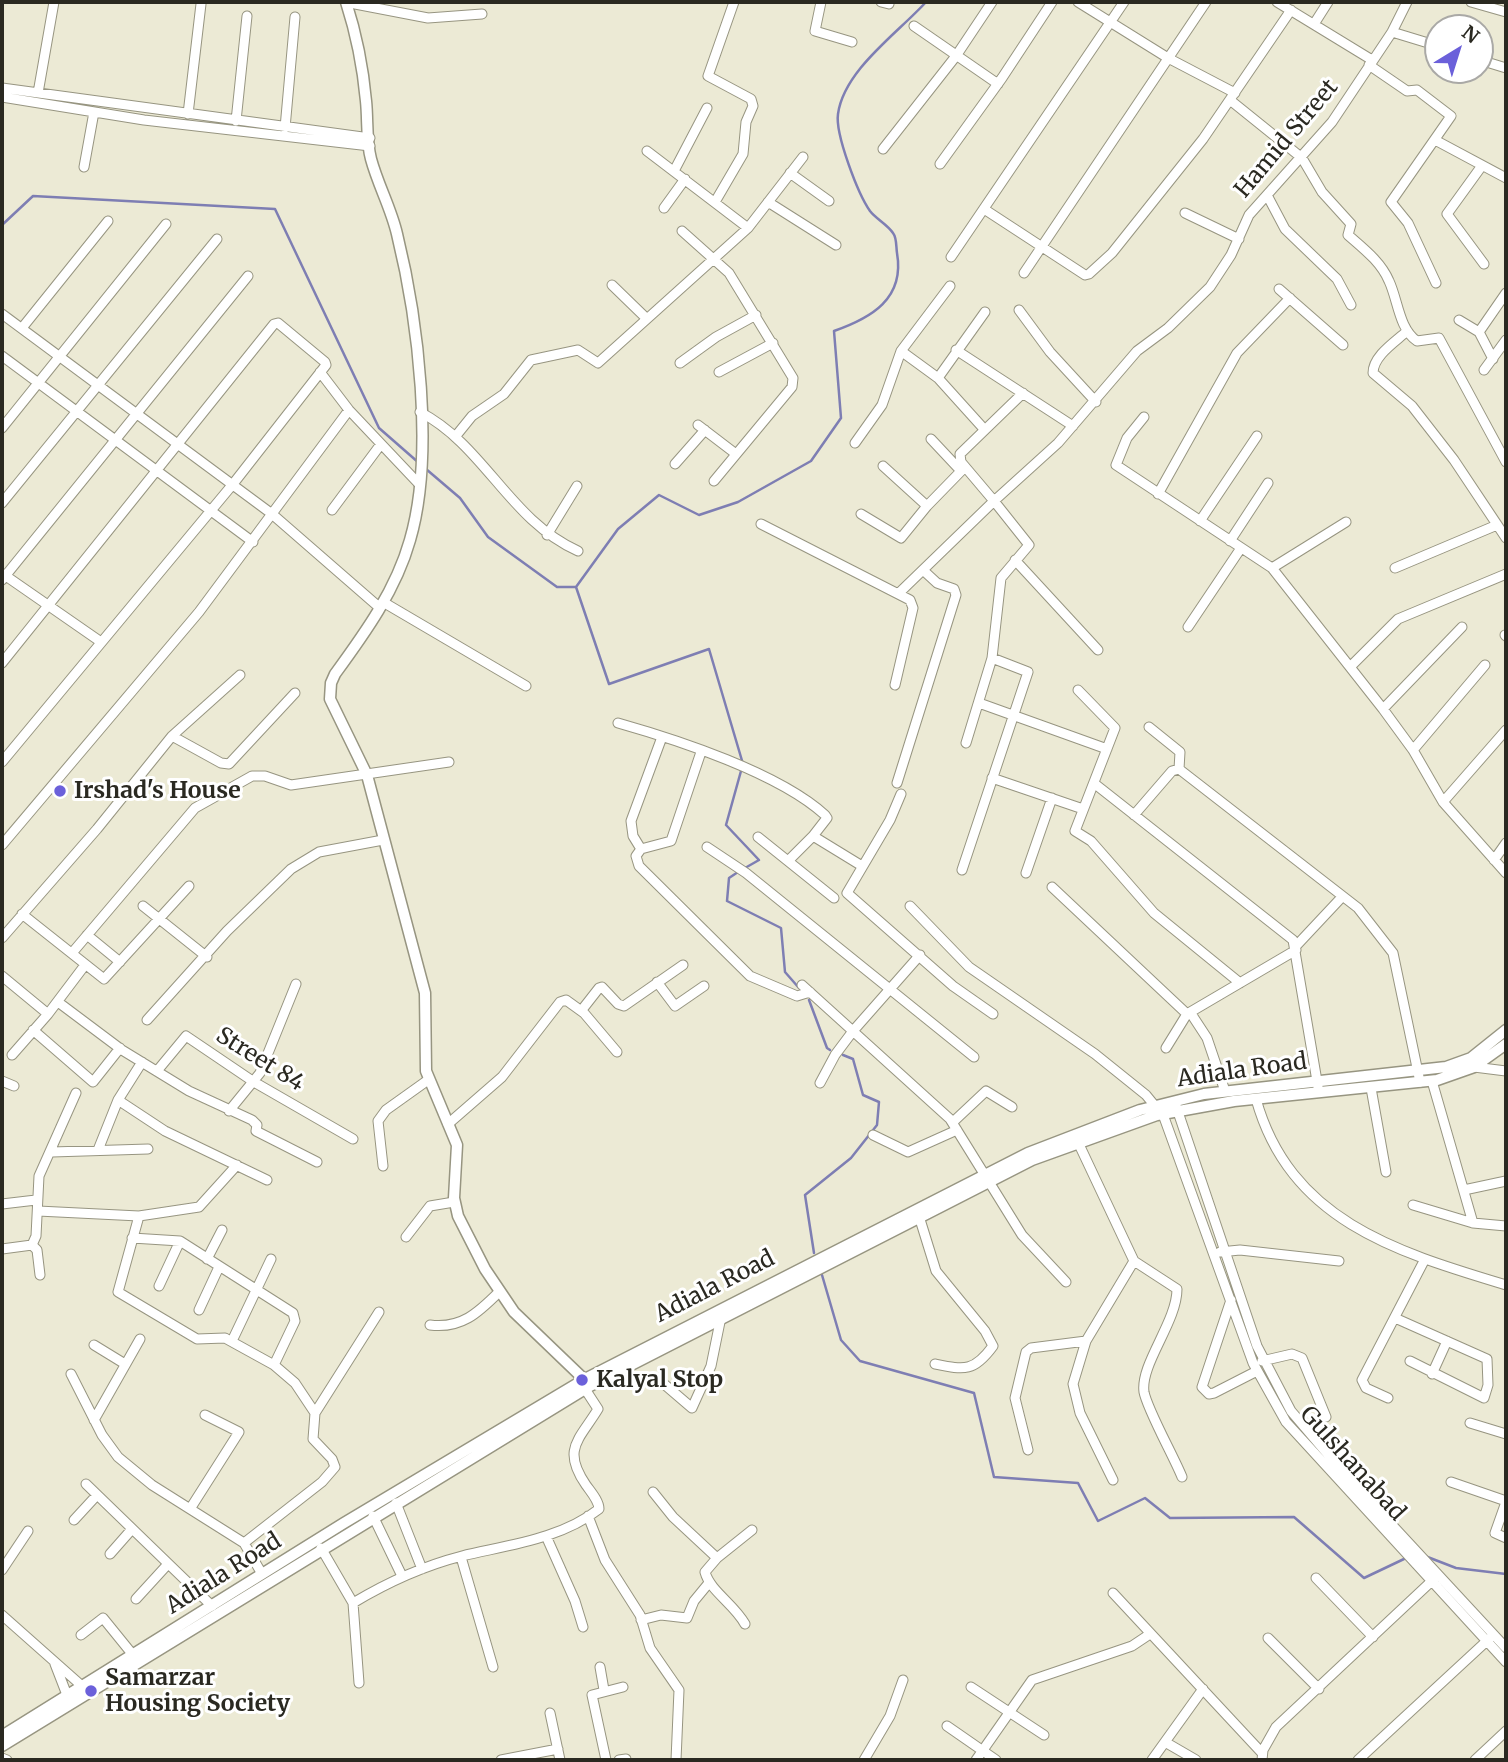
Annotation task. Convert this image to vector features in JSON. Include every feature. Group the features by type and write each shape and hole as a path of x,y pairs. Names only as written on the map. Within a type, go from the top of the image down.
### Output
{"main road":[{"path":"349,4 361,66 370,156 397,235 410,297 420,412 420,454 419,481 410,540 382,605 335,674 330,691 335,714 367,775 425,993 428,1080 457,1145 454,1202 458,1216 499,1292 526,1325 587,1384"},
{"name":"Adiala Road","path":"4,1740 67,1695 262,1574 587,1384 985,1179 1075,1137 1159,1108 1176,1106 1225,1091 1317,1087 1418,1077 1471,1058 1506,1030"},
{"path":"1176,1106 1256,1098 1317,1087 1371,1088 1418,1077 1432,1081 1474,1067 1506,1044"},
{"name":"Adiala Road","path":"1075,1137 1144,1118 1159,1108"},
{"name":"Adiala Road","path":"4,1740 587,1384 721,1317 918,1212"}],"street":[{"path":"38,93 54,2"},
{"path":"715,202 743,154 746,122 753,106 751,99 708,76 734,2"},
{"path":"821,2 815,31 852,43"},
{"path":"883,149 956,56 992,2"},
{"path":"940,164 1052,2"},
{"path":"1078,2 1232,96 1301,158 1322,192 1351,224 1349,235 1375,259 1389,280 1406,332 1417,341 1439,338 1506,462"},
{"path":"951,257 1124,2"},
{"path":"1024,273 1206,2"},
{"path":"1277,2 1314,24 1407,91 1417,90 1450,114 1435,141 1391,202 1408,223 1436,283"},
{"path":"1314,24 1328,2"},
{"name":"Hamid Street","path":"899,593 1073,426 1137,351 1168,328 1210,287 1239,239 1249,215 1332,122 1392,32 1407,2"},
{"path":"1471,2 1506,12"},
{"path":"188,114 201,4"},
{"path":"349,4 428,18 482,14"},
{"path":"984,209 1085,275 1089,274 1112,253 1232,96 1291,10"},
{"path":"236,121 247,16"},
{"path":"285,128 295,17"},
{"path":"914,26 998,83"},
{"path":"1392,32 1424,42"},
{"path":"2,88 370,142"},
{"path":"2,97 322,143 370,142"},
{"path":"674,171 707,108"},
{"path":"84,167 94,112"},
{"path":"1435,141 1506,178"},
{"path":"647,151 748,228"},
{"path":"455,437 472,416 504,394 531,360 578,350 597,363 748,228 803,157"},
{"path":"1481,167 1447,214 1483,264"},
{"path":"790,173 829,201"},
{"path":"664,208 685,179"},
{"path":"1267,195 1285,229 1337,279 1351,305"},
{"path":"768,202 836,245"},
{"path":"1185,213 1239,239"},
{"path":"22,327 108,221"},
{"path":"2,428 166,224"},
{"path":"682,231 729,273 793,378 792,387 714,481"},
{"path":"2,503 218,239"},
{"path":"101,642 3,576 116,441 248,276"},
{"path":"612,285 646,318"},
{"path":"855,443 881,405 901,351 950,286"},
{"path":"1279,289 1343,345"},
{"path":"1479,332 1506,293"},
{"path":"1158,494 1237,353 1290,298"},
{"path":"1019,310 1050,352 1096,402"},
{"path":"938,378 985,312"},
{"path":"2,314 233,484 382,605 526,686"},
{"path":"680,363 716,337 756,315"},
{"path":"1459,320 1479,332 1493,359"},
{"path":"2,663 276,323 325,362 233,484 2,762"},
{"path":"1395,568 1503,531 1454,460 1412,407 1373,373 1373,366 1381,355 1406,332"},
{"path":"719,372 773,343"},
{"path":"1484,370 1506,343"},
{"path":"956,350 1073,426"},
{"path":"901,351 938,378 984,429"},
{"path":"2,356 75,413 253,542"},
{"path":"320,372 349,410 419,481"},
{"path":"963,469 960,454 1023,393"},
{"path":"2,845 199,612 349,410"},
{"path":"420,412 455,437 523,514 547,536 578,551"},
{"path":"1144,416 1126,438 1116,465 1272,568 1384,709 1413,750 1443,802 1506,873"},
{"path":"675,464 701,427 736,454"},
{"path":"1200,521 1257,436"},
{"path":"931,439 994,501 1028,540 1028,547 1001,578 992,658 965,743"},
{"path":"332,510 381,444"},
{"path":"883,466 927,506"},
{"path":"861,514 901,538 963,469"},
{"path":"1230,541 1268,484"},
{"path":"547,536 577,486"},
{"path":"1272,568 1346,522"},
{"path":"761,524 910,600 913,608 895,685"},
{"path":"1188,627 1241,548"},
{"path":"1015,560 1098,650"},
{"path":"897,783 956,595 954,589 937,583 923,571"},
{"path":"1351,666 1398,619 1506,575"},
{"path":"1384,709 1462,627"},
{"path":"962,870 1028,672 992,658"},
{"path":"1413,750 1485,665"},
{"path":"2,938 97,829 172,736 240,675"},
{"path":"1078,690 1115,728 1075,831 1091,841 1154,913 1240,983"},
{"path":"172,736 221,763 229,764 295,693"},
{"path":"979,704 1107,749"},
{"path":"618,723 701,752 781,786 820,810 827,818 789,860"},
{"path":"1149,727 1180,752 1179,769"},
{"path":"1443,802 1506,730"},
{"path":"641,849 633,836 631,821 662,737"},
{"path":"701,752 671,841 641,849 636,856 639,866 750,976 797,996 806,988 955,1126 985,1179 1023,1235 1066,1282"},
{"path":"72,953 195,808 253,776 265,776 291,785 449,762"},
{"path":"1134,815 1172,771 1179,769"},
{"path":"1179,769 1341,898 1358,908 1393,953 1418,1077"},
{"path":"992,778 1083,809"},
{"path":"1095,784 1293,940 1317,1087"},
{"path":"901,794 890,820 847,893 953,986 993,1014"},
{"path":"1027,873 1052,798"},
{"path":"813,836 862,866"},
{"path":"758,837 835,898"},
{"path":"147,1020 227,931 291,869 319,852 383,840"},
{"path":"1494,860 1506,843"},
{"path":"707,847 746,873 974,1057"},
{"path":"22,914 104,979 160,921 189,886"},
{"path":"1052,887 1188,1013 1207,1038 1225,1091"},
{"path":"1166,1048 1188,1013 1296,948 1341,898"},
{"path":"143,906 206,957"},
{"path":"910,906 969,967 1095,1054 1159,1108"},
{"path":"88,934 120,962"},
{"path":"820,1083 835,1055 853,1031 920,955"},
{"path":"12,1055 58,1002 85,965"},
{"path":"581,1011 599,988 602,987 621,1006 682,965"},
{"path":"2,976 48,1014"},
{"path":"657,982 675,1006 704,986"},
{"path":"229,1111 254,1082 296,984"},
{"path":"448,1124 502,1077 560,1002 566,1000 581,1011 617,1052"},
{"path":"58,1002 142,1062 255,1123 256,1131 317,1162"},
{"path":"33,1030 93,1082 120,1048"},
{"name":"Street 84","path":"157,1071 186,1036 254,1082 353,1139"},
{"path":"98,1150 118,1100 142,1062"},
{"path":"1474,1067 1506,1071"},
{"path":"383,1166 378,1121 387,1110 428,1080"},
{"path":"2,1081 14,1086"},
{"path":"1432,1081 1473,1223"},
{"path":"1371,1088 1386,1172"},
{"path":"873,1135 908,1152 955,1126 986,1090 1012,1107"},
{"path":"32,1245 38,1211 36,1200 39,1176 52,1152 76,1093"},
{"path":"1256,1098 1265,1130 1297,1180 1321,1205 1390,1244 1425,1259 1506,1285"},
{"path":"118,1100 165,1131 267,1180"},
{"name":"Gulshanabad","path":"1176,1106 1231,1300 1255,1367 1286,1422 1490,1637 1506,1662"},
{"name":"Gulshanabad","path":"1159,1108 1264,1360 1291,1411 1435,1578"},
{"path":"1075,1137 1135,1261 1173,1283 1177,1289 1177,1302 1146,1375 1144,1392 1182,1477"},
{"path":"52,1152 148,1149"},
{"path":"38,1211 139,1216 186,1212 199,1207 237,1165"},
{"path":"1464,1190 1506,1181"},
{"path":"2,1204 36,1200"},
{"path":"406,1237 430,1206 454,1202"},
{"path":"1413,1205 1473,1223 1506,1226"},
{"path":"918,1212 936,1271 985,1331 993,1346 982,1360 964,1370 935,1364"},
{"path":"139,1216 124,1279 119,1287 122,1296 197,1339 232,1341 274,1365 295,1382 314,1413"},
{"path":"207,1259 222,1230"},
{"path":"132,1238 180,1241 295,1317 274,1365"},
{"path":"159,1286 180,1241"},
{"path":"2,1249 32,1245"},
{"path":"32,1245 37,1250 40,1275"},
{"path":"1219,1252 1339,1261"},
{"path":"232,1341 271,1259"},
{"path":"1388,1398 1366,1388 1362,1380 1425,1259"},
{"path":"1113,1480 1080,1412 1073,1384 1086,1341 1135,1261"},
{"path":"199,1310 219,1267"},
{"path":"430,1325 449,1326 463,1322 499,1292"},
{"path":"1231,1300 1202,1387 1209,1394 1214,1394 1264,1360 1292,1354 1302,1357 1326,1417"},
{"path":"244,1543 322,1482 335,1467 332,1458 313,1439 314,1413 379,1312"},
{"path":"664,1384 692,1408 711,1366 721,1317"},
{"path":"1395,1318 1487,1359 1488,1385 1484,1398 1410,1361"},
{"path":"94,1420 139,1339"},
{"path":"1028,1450 1015,1398 1026,1352 1031,1348 1086,1341"},
{"path":"1432,1374 1447,1341"},
{"path":"94,1345 125,1364"},
{"path":"71,1374 94,1420 118,1457 190,1509 244,1543 262,1574"},
{"path":"353,1603 402,1576 422,1569 546,1536 588,1516 600,1505 583,1480 573,1449 576,1440 598,1409 587,1384"},
{"path":"190,1509 239,1432 205,1415"},
{"path":"1470,1423 1506,1434"},
{"path":"1451,1482 1506,1502 1495,1532 1506,1538"},
{"path":"86,1485 212,1606"},
{"path":"653,1492 673,1517 717,1558"},
{"path":"74,1520 97,1495"},
{"path":"396,1503 422,1569"},
{"path":"373,1516 402,1576"},
{"path":"588,1516 605,1560 641,1620 650,1648 680,1690 676,1760"},
{"path":"110,1554 132,1529"},
{"path":"745,1624 730,1602 708,1584 705,1573 717,1558 752,1530"},
{"path":"2,1570 28,1531"},
{"path":"546,1536 575,1601 583,1627"},
{"path":"321,1548 353,1603 359,1683"},
{"path":"461,1557 493,1667"},
{"path":"136,1599 168,1564"},
{"path":"1316,1578 1373,1637"},
{"path":"1113,1593 1262,1757 1276,1727 1435,1578"},
{"path":"641,1620 661,1615 687,1618 694,1601 708,1584"},
{"path":"2,1615 82,1686"},
{"path":"81,1635 103,1618 132,1655"},
{"path":"976,1760 1032,1680 1132,1646 1150,1634"},
{"path":"1358,1760 1490,1637"},
{"name":"Gulshanabad","path":"1490,1637 1506,1648"},
{"path":"1268,1638 1319,1689"},
{"path":"53,1659 67,1695"},
{"path":"600,1667 604,1690"},
{"path":"864,1760 890,1716 903,1679"},
{"path":"606,1760 592,1695 623,1687"},
{"path":"971,1687 1008,1714 1044,1735"},
{"path":"1152,1760 1203,1689"},
{"path":"550,1713 560,1760"},
{"path":"947,1726 996,1760"},
{"path":"1475,1760 1506,1731"},
{"path":"1165,1742 1196,1760"},
{"path":"501,1760 558,1749"},
{"path":"2,1758 7,1760"}],"waterway":[{"path":"426,469 460,498 488,537 557,587 576,587 618,529 659,495 699,515 738,502 811,461 841,418 834,331 861,320 882,304 896,283 898,269 894,235 870,211 848,164 838,123 842,98 861,67 926,2"},
{"path":"2,225 33,196 275,209 379,428 419,463"},
{"path":"576,587 609,684 709,649 743,764"},
{"path":"741,771 726,825 759,860 745,868"},
{"path":"738,872 729,878 727,901 781,928 785,972 799,988"},
{"path":"809,1000 830,1050"},
{"path":"814,1253 805,1195 851,1158 877,1125 879,1102 863,1095 853,1059 843,1055"},
{"path":"822,1275 841,1340 860,1361 974,1393 994,1477 1078,1483 1098,1521 1145,1498 1170,1518 1294,1517 1364,1578 1404,1559"},
{"path":"1425,1556 1456,1568 1506,1574"}],"place":[{"name":"Irshad's House","path":"60,791"},
{"name":"Kalyal Stop","path":"582,1380"},
{"name":"Samarzar Housing Society","path":"91,1691"}]}
